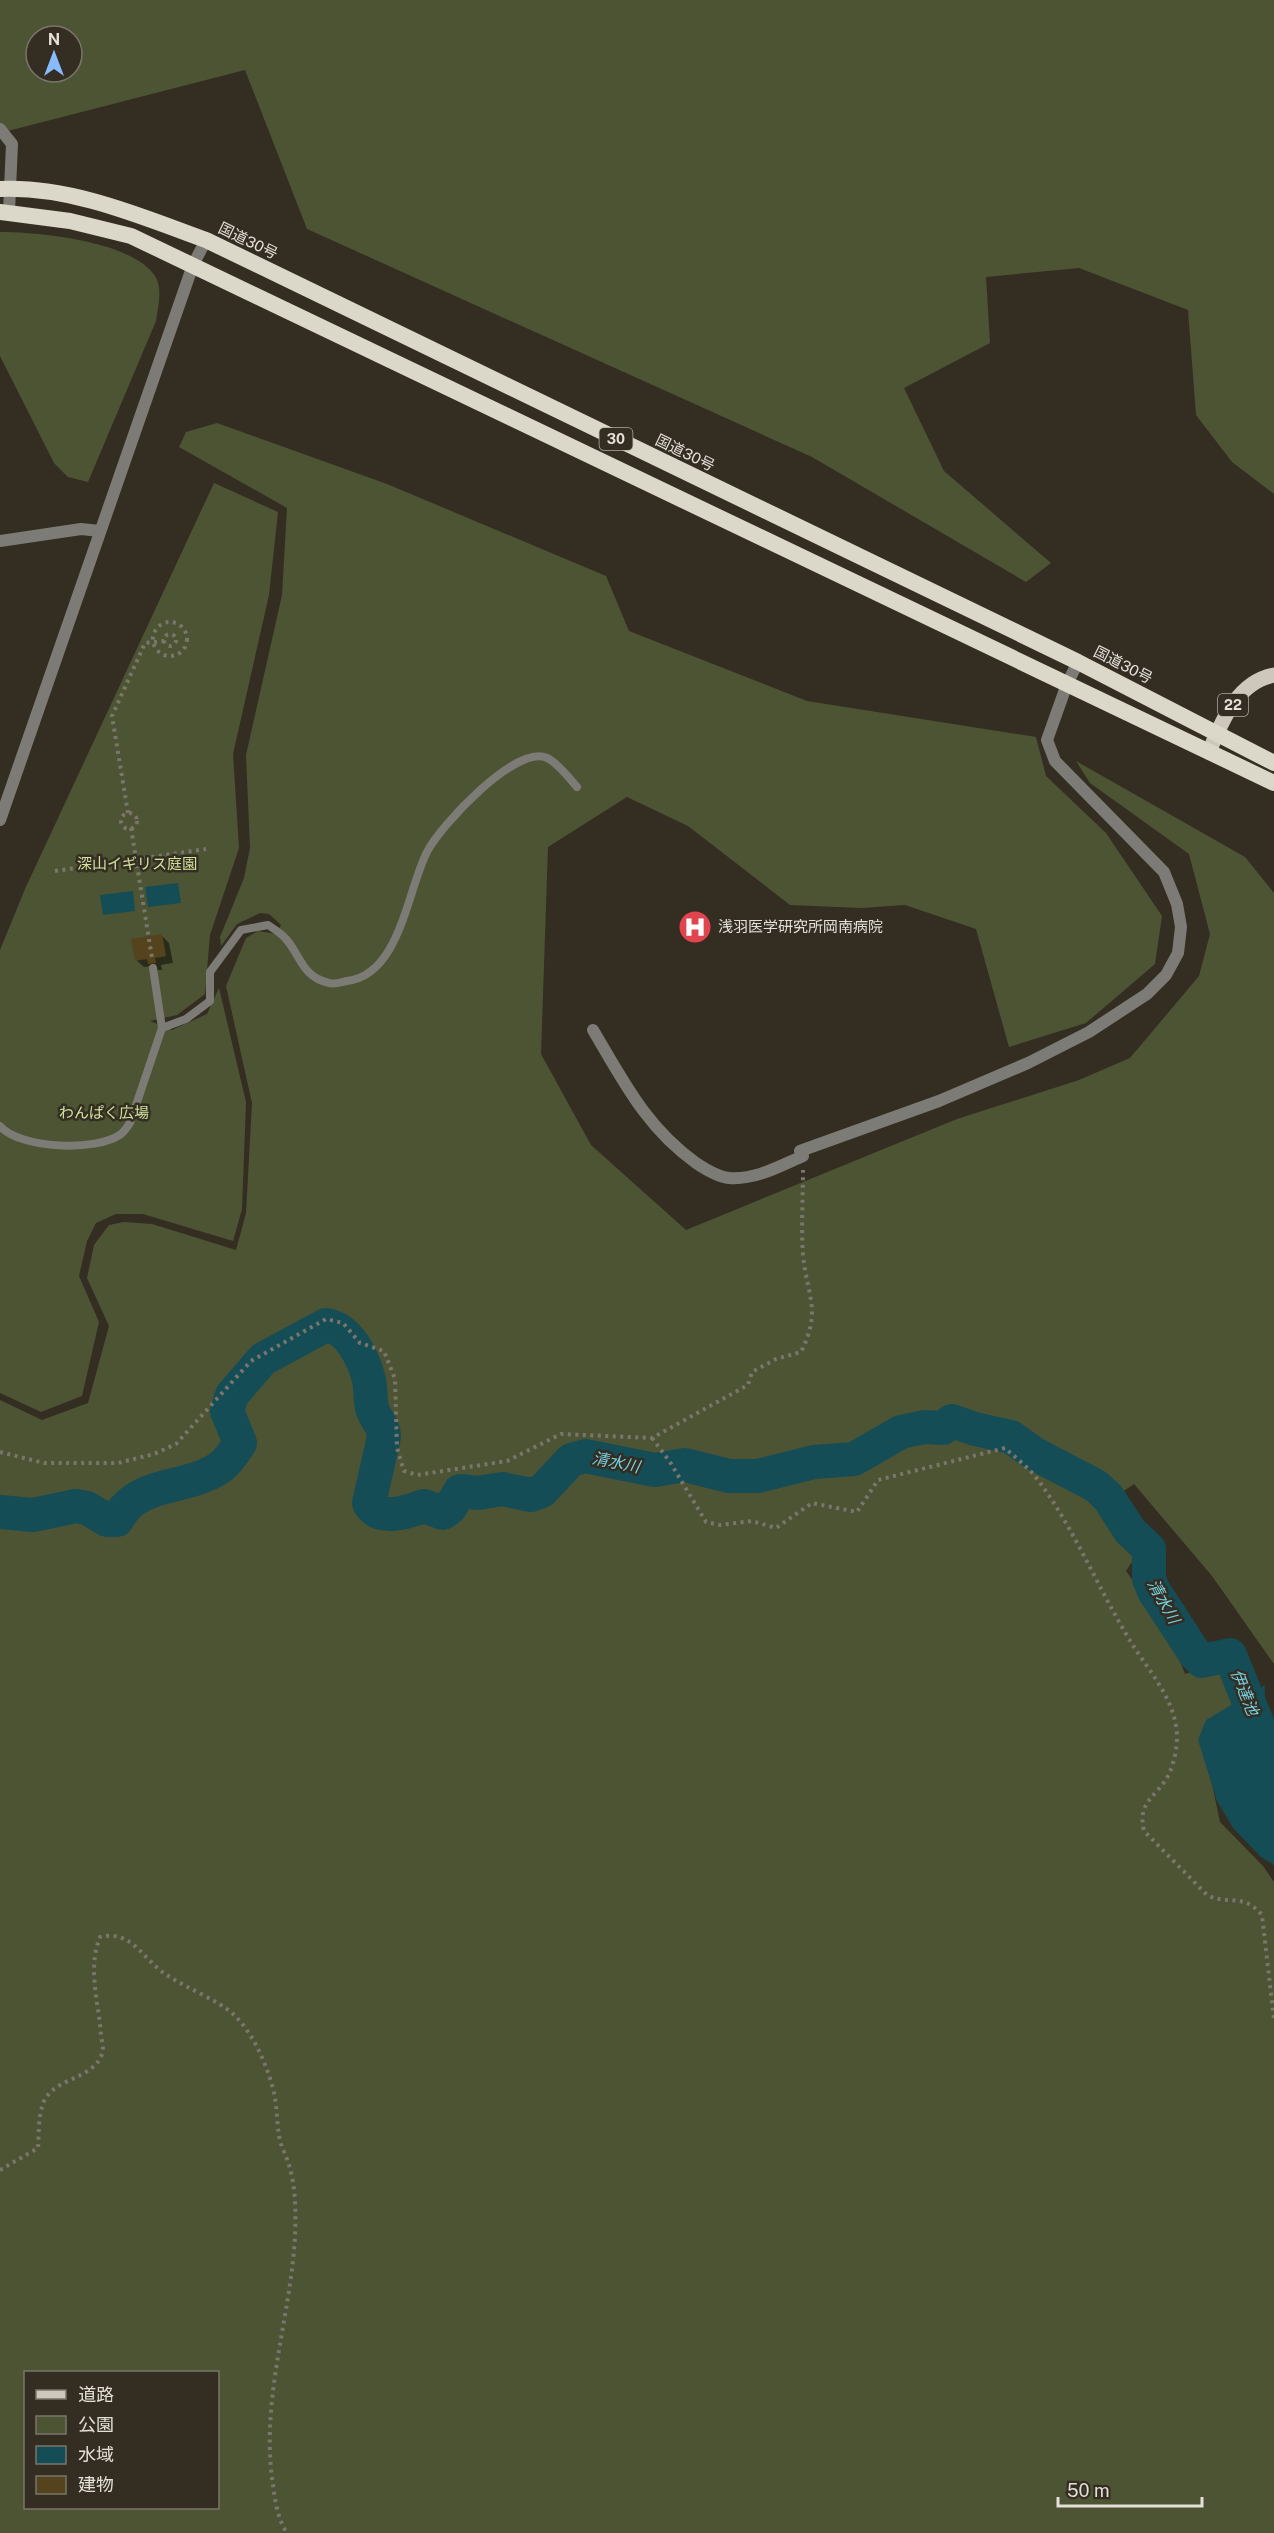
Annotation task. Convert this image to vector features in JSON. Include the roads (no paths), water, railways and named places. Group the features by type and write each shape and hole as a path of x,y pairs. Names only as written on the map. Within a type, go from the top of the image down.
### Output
{"highway":[{"name":"国道30号","path":"6,189 59,193 134,214 206,240 1078,662 1274,763"},
{"name":"30","path":"5,212 70,221 131,236 1274,783"}],"main road":[{"name":"22","path":"1209,752 1231,707 1247,687 1262,677 1274,675"}],"street":[{"path":"0,129 12,144 5,212"},
{"path":"0,820 193,265 206,240"},
{"path":"0,541 81,529 100,531"},
{"path":"593,1030 644,1114 674,1147 705,1169 728,1178 758,1176 803,1156 800,1151 939,1101 1028,1063 1089,1032 1147,994 1166,975 1178,953 1181,927 1177,904 1164,872 1055,761 1049,750 1047,740 1067,684 1078,662"}],"lane":[{"path":"162,1028 186,1019 210,1001 210,972 241,930 256,926 268,925 287,939 305,971 329,984 357,980 380,964 395,940 427,852 446,824 498,775 517,762 535,756 548,758 577,787"},
{"path":"0,1126 4,1131 32,1143 61,1146 94,1143 120,1135 130,1123 162,1028 153,968"}],"water":[{"path":"178,883 181,903 148,907 145,887"},
{"path":"133,891 135,911 103,915 100,895"},
{"path":"1265,1685 1264,1720 1274,1742 1274,1865 1261,1857 1233,1828 1217,1801 1198,1740 1206,1720"}],"waterway":[{"name":"清水川","path":"0,1512 33,1515 76,1506 87,1508 107,1520 117,1520 126,1507 137,1498 149,1492 206,1475 219,1468 240,1443 227,1411 232,1395 263,1359 326,1325 334,1327 348,1338 367,1372 372,1408 383,1429 384,1437 369,1503 373,1509 386,1514 402,1513 424,1506 443,1513 450,1508 460,1491 478,1493 502,1489 531,1495 542,1491 571,1460 585,1456 655,1470 685,1465 729,1476 758,1476 814,1462 854,1459 901,1432 924,1427 943,1428 952,1421 1011,1437 1035,1454 1096,1486 1108,1497 1130,1531 1149,1549 1149,1579 1154,1591 1195,1654 1202,1661 1230,1655 1274,1765"}],"place":[{"name":"浅羽医学研究所岡南病院","path":"695,927"}],"park label":[{"name":"深山イギリス庭園","path":"137,864"},
{"name":"わんぱく広場","path":"104,1113"}],"water label":[{"name":"伊達池","path":"1245,1692"}]}
